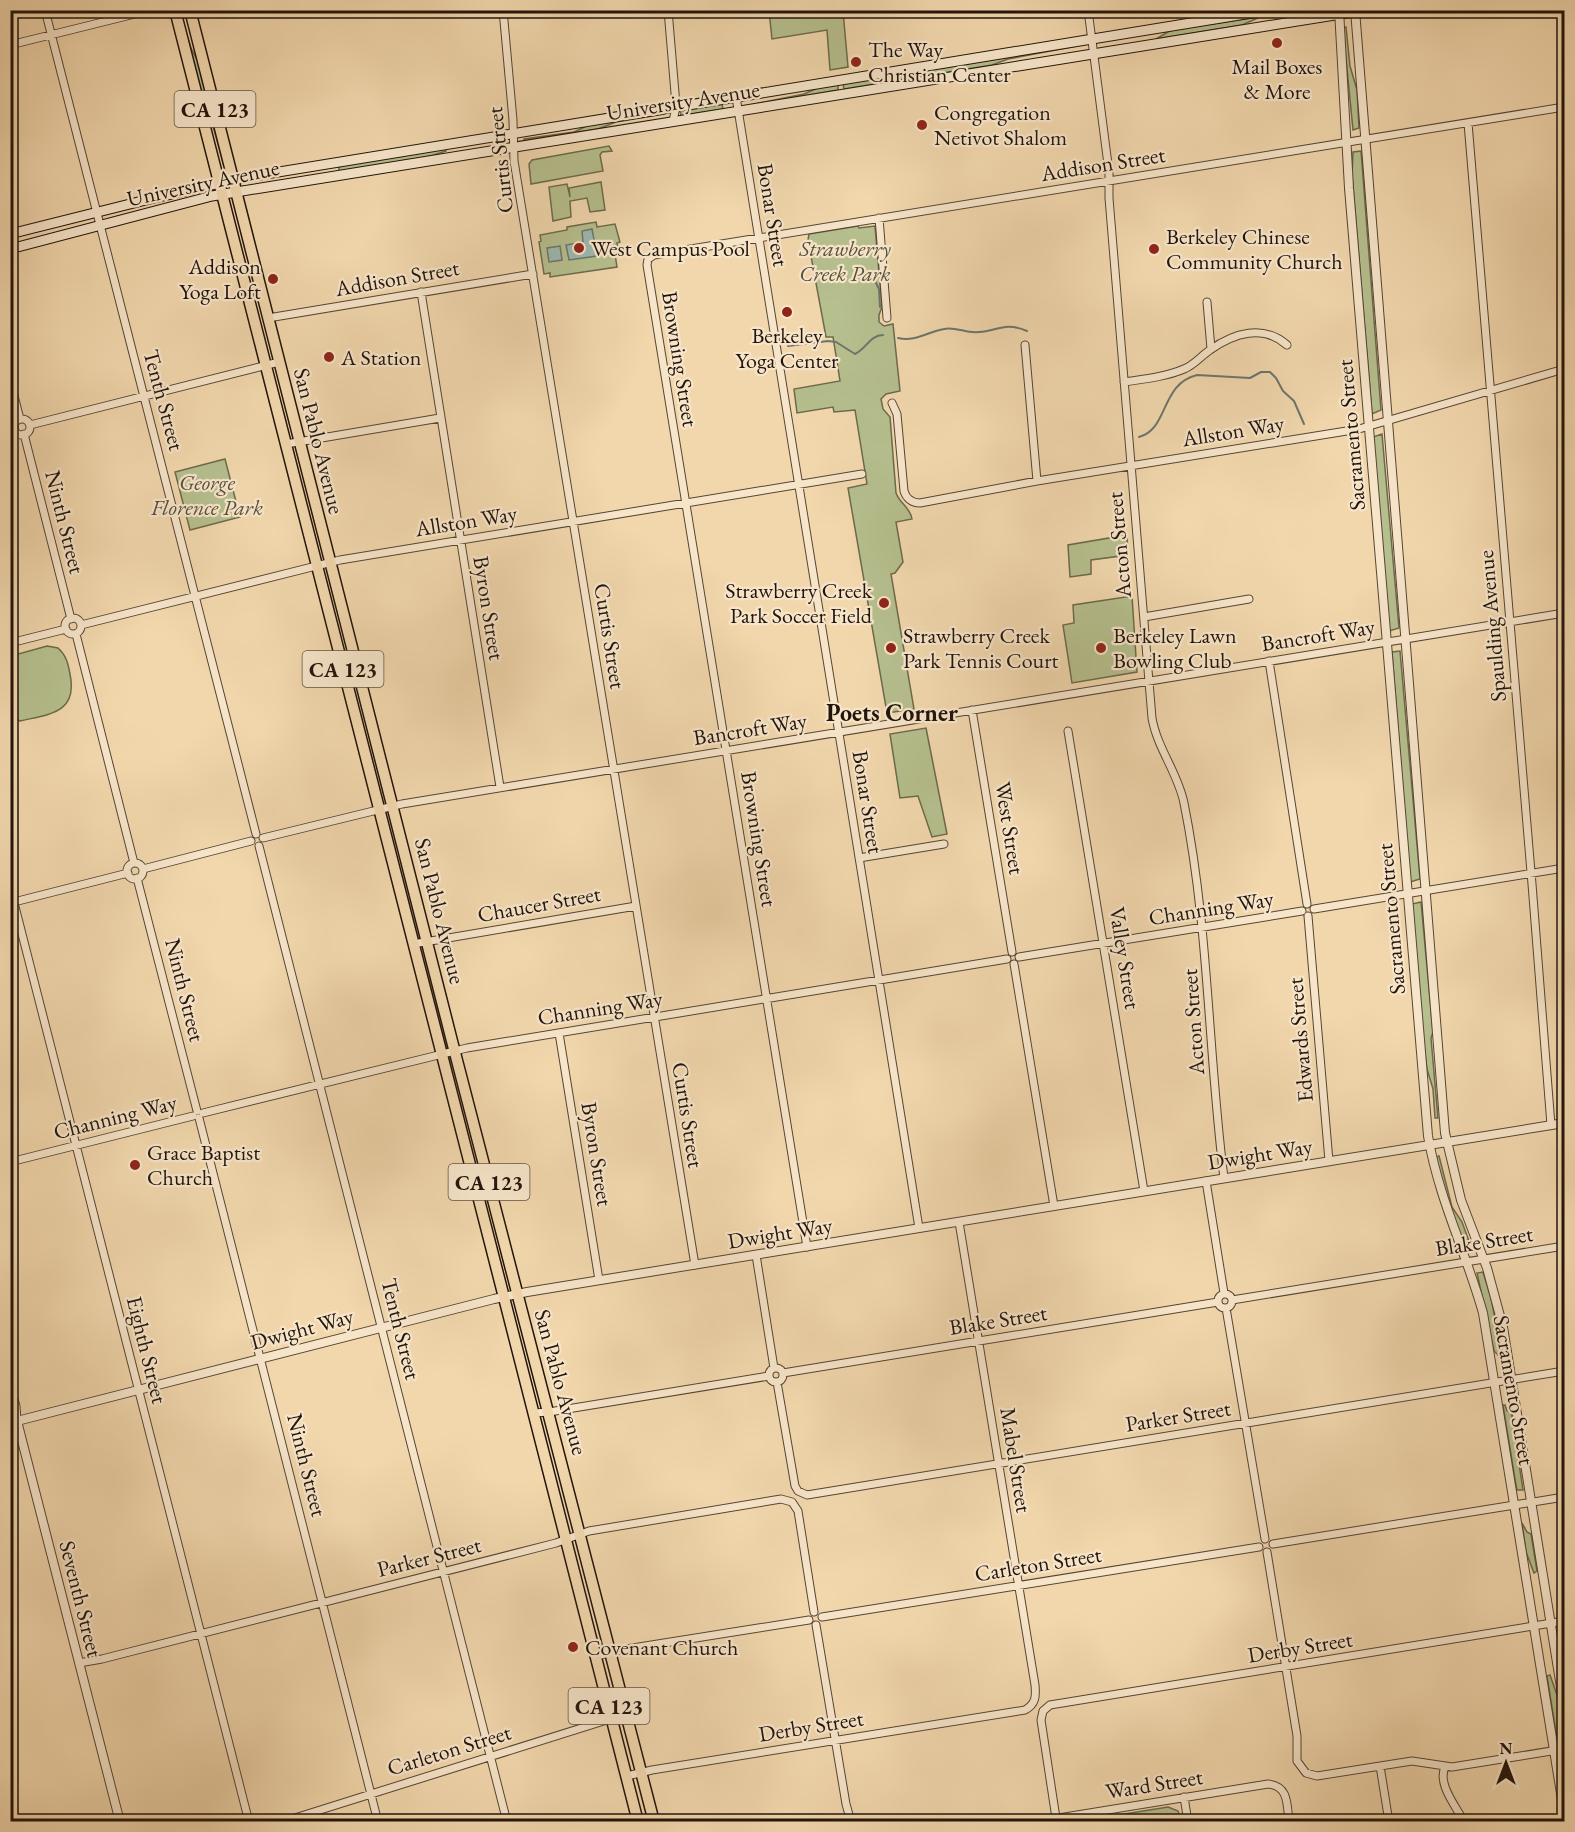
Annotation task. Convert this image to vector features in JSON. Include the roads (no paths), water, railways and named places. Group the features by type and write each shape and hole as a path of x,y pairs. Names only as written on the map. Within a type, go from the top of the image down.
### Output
{"main road":[{"name":"San Pablo Avenue","path":"175,10 638,1821"},
{"name":"San Pablo Avenue","path":"190,10 654,1821"},
{"name":"University Avenue","path":"10,234 220,182 1270,10"},
{"name":"University Avenue","path":"10,249 223,194 1366,10"}],"street":[{"name":"Tenth Street","path":"45,10 259,836"},
{"path":"10,45 151,10"},
{"name":"Curtis Street","path":"503,10 514,133 514,160 695,1265"},
{"path":"668,10 676,106 674,121"},
{"name":"Acton Street","path":"1088,10 1109,181 1153,724 1184,802 1203,928 1224,1178"},
{"name":"Sacramento Street","path":"1355,11 1447,1142 1461,1200 1496,1294 1564,1706"},
{"name":"Sacramento Street","path":"1339,13 1349,188 1368,426 1430,1145 1443,1200 1483,1313 1564,1812"},
{"name":"Bonar Street","path":"736,97 919,1228"},
{"name":"Addison Street","path":"648,259 654,255 1564,107"},
{"name":"Spaulding Avenue","path":"1468,123 1551,1125"},
{"path":"879,218 887,318"},
{"name":"Browning Street","path":"648,259 647,266 685,503 807,1246"},
{"name":"Addison Street","path":"268,318 533,273"},
{"name":"Byron Street","path":"420,292 500,787"},
{"path":"1207,302 1210,349"},
{"path":"1124,382 1186,368 1210,349 1238,336 1260,332 1279,339 1287,345"},
{"path":"1025,345 1037,481"},
{"path":"30,425 279,362"},
{"name":"Allston Way","path":"892,403 897,414 905,495 915,503 920,503 1037,481 1368,426 1564,369"},
{"path":"10,380 21,419"},
{"path":"286,444 440,418"},
{"path":"21,419 25,419 30,425 29,430 24,434 13,429 16,422 21,419"},
{"name":"Ninth Street","path":"24,434 71,619"},
{"name":"Allston Way","path":"81,625 330,562 862,474"},
{"path":"1144,617 1249,599"},
{"name":"Bancroft Way","path":"259,836 393,806 500,787 1564,613"},
{"path":"66,628 71,619 76,619 81,625 76,634"},
{"path":"66,628 70,633 76,634"},
{"path":"10,643 66,628"},
{"path":"76,634 134,863"},
{"path":"1269,661 1307,904 1304,906 1305,914 1313,913 1314,909 1564,868"},
{"name":"West Street","path":"972,710 1012,952"},
{"name":"Valley Street","path":"1068,731 1144,1191"},
{"path":"143,869 251,841 252,837 259,836 262,844 254,845 251,841"},
{"path":"859,858 944,844"},
{"name":"Tenth Street","path":"259,846 507,1821"},
{"path":"134,863 139,864 143,869"},
{"path":"134,863 129,867 128,873 131,878 141,876 143,869"},
{"path":"12,902 128,873"},
{"name":"Ninth Street","path":"137,878 378,1821"},
{"name":"Eighth Street","path":"10,887 249,1821"},
{"path":"1307,904 1314,909"},
{"name":"Chaucer Street","path":"414,944 636,906"},
{"name":"Channing Way","path":"1019,957 1305,914"},
{"name":"Edwards Street","path":"1305,914 1329,1161"},
{"path":"1012,952 1019,957 1018,963 1014,964 1009,963 1007,959 1012,952"},
{"name":"Channing Way","path":"10,1162 455,1050 1007,959"},
{"path":"1014,964 1054,1206"},
{"name":"Byron Street","path":"559,1033 599,1280"},
{"name":"Dwight Way","path":"13,1420 518,1294 1564,1123"},
{"path":"1206,1181 1224,1293"},
{"name":"Mabel Street","path":"958,1222 1035,1685 1034,1703"},
{"name":"Blake Street","path":"1232,1300 1564,1246"},
{"path":"756,1255 774,1368"},
{"path":"1224,1293 1230,1295 1232,1300 1231,1305 1226,1308"},
{"path":"1224,1293 1219,1297 1218,1302 1226,1308"},
{"name":"Blake Street","path":"783,1373 1218,1302"},
{"path":"1226,1308 1264,1539"},
{"path":"774,1368 779,1368 783,1373 782,1379 777,1382 772,1381 769,1376 770,1370 774,1368"},
{"name":"Parker Street","path":"777,1382 793,1480 798,1491 811,1494 1564,1371"},
{"path":"534,1413 769,1376"},
{"name":"Seventh Street","path":"10,1386 16,1406 13,1420 120,1821"},
{"path":"1273,1544 1564,1497"},
{"name":"Parker Street","path":"79,1663 443,1572 589,1531 769,1501 790,1500 798,1511 814,1612"},
{"path":"1264,1539 1269,1539 1273,1544"},
{"path":"1264,1539 1259,1547 1267,1552"},
{"path":"1267,1552 1271,1550 1273,1544"},
{"name":"Carleton Street","path":"822,1617 1259,1547"},
{"path":"1267,1552 1297,1736 1296,1761 1302,1771 1317,1776 1412,1761 1445,1767 1564,1749"},
{"path":"809,1620 814,1612 818,1612 822,1617 821,1622 816,1625"},
{"path":"597,1656 809,1620"},
{"path":"809,1620 816,1625 846,1804 851,1821"},
{"name":"Derby Street","path":"1056,1818 1041,1720 1043,1711 1054,1704 1564,1621"},
{"name":"Derby Street","path":"627,1776 1025,1710 1034,1703"},
{"name":"Carleton Street","path":"282,1821 626,1714"},
{"path":"1380,1766 1389,1821"},
{"path":"1445,1767 1442,1773 1443,1782 1464,1821"},
{"name":"Ward Street","path":"1034,1821 1268,1784 1279,1786 1287,1801 1289,1821"},
{"path":"1184,1797 1188,1821"}],"water":[{"path":"592,229 597,256 569,260 566,245 583,242 582,231"},
{"path":"560,246 562,260 549,262 547,248"}],"waterway":[{"path":"879,273 875,281 879,289 880,307"},
{"path":"898,338 916,338 947,329 980,332 1011,327 1027,331"},
{"path":"788,346 828,341 836,342 855,354 875,337 883,335"},
{"path":"1139,437 1156,425 1177,387 1185,380 1197,375 1250,378 1261,372 1270,372 1283,391 1294,401 1304,424"}],"place":[{"name":"Mail Boxes & More","path":"1277,43"},
{"name":"The Way Christian Center","path":"856,62"},
{"name":"Congregation Netivot Shalom","path":"922,125"},
{"name":"West Campus Pool","path":"579,248"},
{"name":"Berkeley Chinese Community Church","path":"1154,249"},
{"name":"Addison Yoga Loft","path":"273,279"},
{"name":"Berkeley Yoga Center","path":"787,312"},
{"name":"A Station","path":"329,357"},
{"name":"Strawberry Creek Park Soccer Field","path":"884,603"},
{"name":"Strawberry Creek Park Tennis Court","path":"891,648"},
{"name":"Berkeley Lawn Bowling Club","path":"1101,648"},
{"name":"Grace Baptist Church","path":"135,1165"},
{"name":"Covenant Church","path":"573,1647"}],"district":[{"name":"Poets Corner","path":"892,712"}],"park label":[{"name":"Strawberry Creek Park","path":"845,260"},
{"name":"George Florence Park","path":"207,494"}]}
